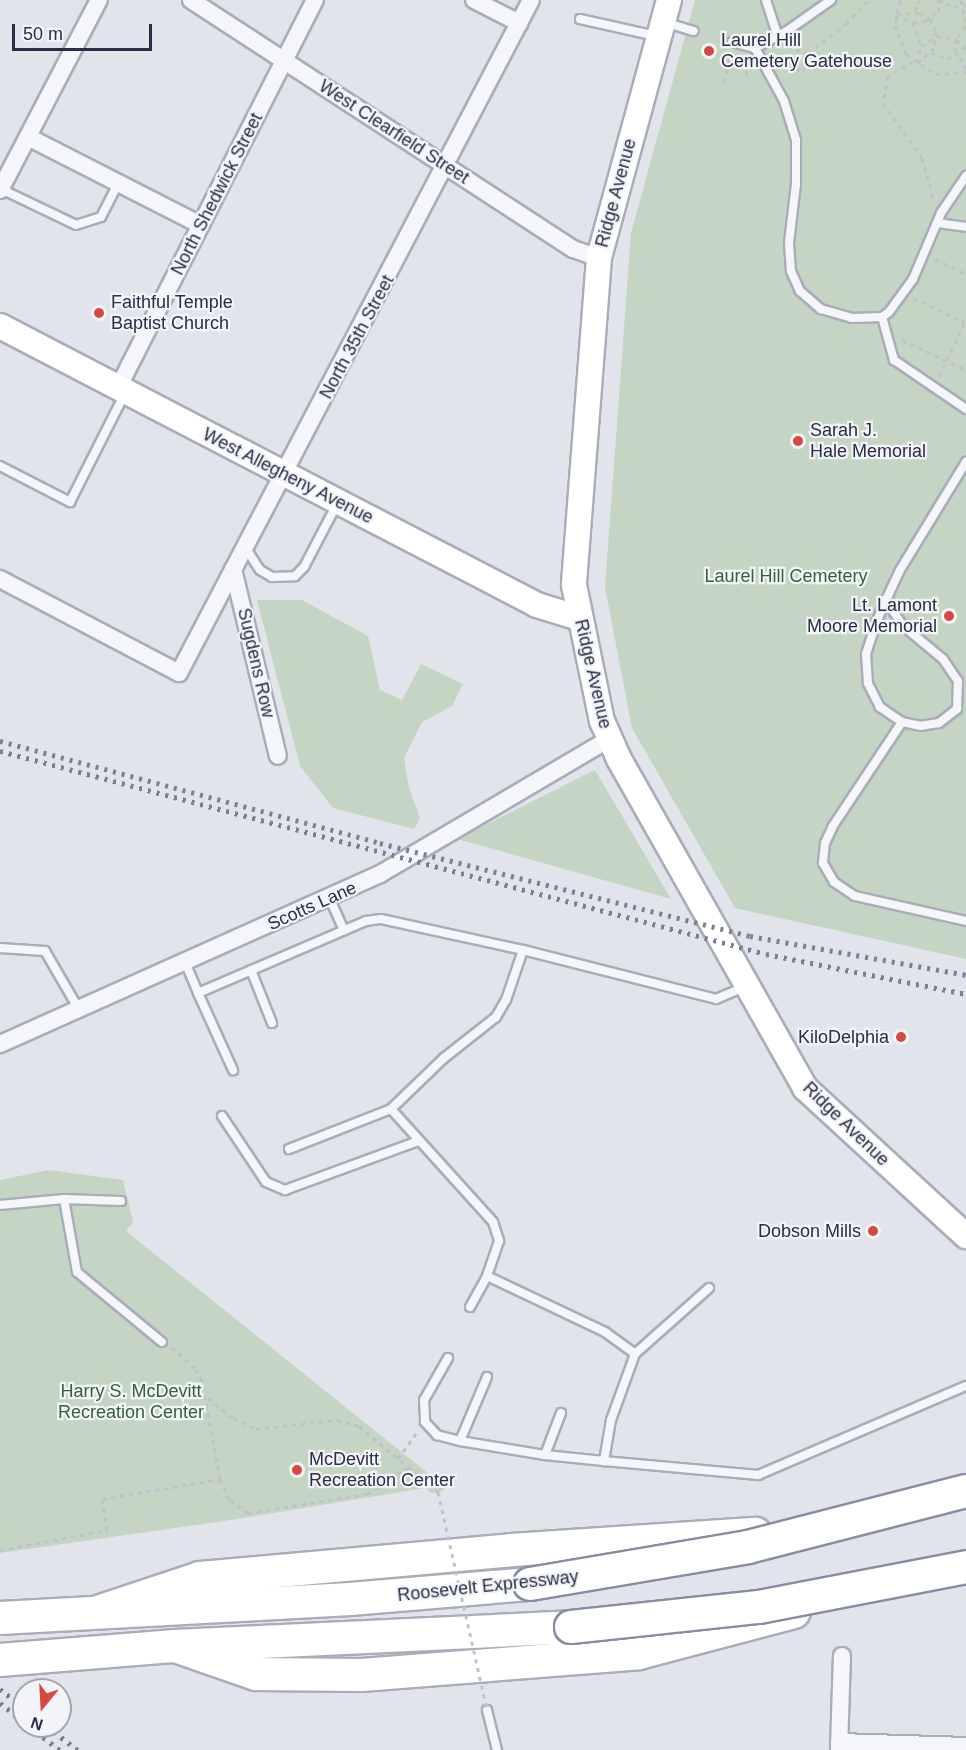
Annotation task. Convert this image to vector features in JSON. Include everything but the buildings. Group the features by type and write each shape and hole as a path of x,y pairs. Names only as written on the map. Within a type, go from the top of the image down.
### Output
{"highway":[{"name":"Roosevelt Expressway","path":"0,1618 374,1597 530,1584 748,1547 966,1491"},
{"path":"101,1611 200,1578 512,1550 775,1532 876,1517 966,1497"},
{"path":"0,1660 175,1646 571,1627 759,1607 966,1566"},
{"path":"175,1646 256,1674 304,1676 601,1658 684,1642 966,1566"}],"main road":[{"name":"Ridge Avenue","path":"664,20 599,258 575,567 579,618 609,739 805,1088 966,1236"},
{"name":"West Allegheny Avenue","path":"0,326 537,605 579,618"}],"street":[{"path":"0,189 99,0"},
{"name":"West Clearfield Street","path":"191,0 573,249 599,258"},
{"name":"North Shedwick Street","path":"121,389 315,0"},
{"path":"474,0 519,23"},
{"name":"North 35th Street","path":"0,579 179,673 531,0"},
{"path":"28,137 201,225"},
{"name":"Sugdens Row","path":"233,569 278,756"},
{"name":"Scotts Lane","path":"0,1044 330,899 381,874 609,739"},
{"path":"842,1656 839,1746 966,1746"}],"lane":[{"path":"766,0 778,36"},
{"path":"733,42 755,48 778,36 831,0"},
{"path":"580,19 664,20 694,31"},
{"path":"755,48 784,101 796,140 796,184 789,243 794,280 810,301 831,314 882,317 906,292 926,255 940,213 966,176"},
{"path":"0,189 76,225 101,217 118,183"},
{"path":"938,223 966,227"},
{"path":"882,317 884,332 894,360 933,389 966,409"},
{"path":"0,466 70,502 121,389"},
{"path":"886,600 902,625 949,666 959,687 957,709 946,719 921,726 902,722 874,700 866,672 868,645 886,600 906,559 966,462"},
{"path":"245,547 260,570 272,577 295,576 304,567 338,501"},
{"path":"902,722 833,826 825,843 823,863 834,882 855,896 966,921"},
{"path":"330,899 344,930"},
{"path":"198,993 366,921 381,920 523,950 716,999 746,986"},
{"path":"0,948 45,951 78,1008"},
{"path":"289,1149 391,1109 444,1058 496,1017 506,1000 523,950"},
{"path":"185,962 233,1070"},
{"path":"251,970 272,1023"},
{"path":"391,1109 493,1222 499,1240 486,1276 470,1307"},
{"path":"222,1116 266,1182 285,1190 418,1141"},
{"path":"64,1199 77,1272 162,1342"},
{"path":"0,1205 64,1199 121,1201"},
{"path":"486,1276 605,1332 635,1354"},
{"path":"604,1461 611,1420 635,1354 709,1288"},
{"path":"448,1358 424,1400 425,1422 437,1435 545,1455 758,1475 966,1386"},
{"path":"460,1441 487,1377"},
{"path":"545,1455 561,1413"},
{"path":"488,1710 497,1750"}],"path":[{"path":"808,53 784,46 778,64 803,71 808,53 846,24 868,0"},
{"path":"900,0 896,15 897,35 913,61 936,74 966,71 956,55 956,39 966,25 960,7 961,0"},
{"path":"915,11 920,0"},
{"path":"937,0 960,7 966,5"},
{"path":"896,15 913,22 930,19 942,2"},
{"path":"896,15 915,11 930,19 937,36 931,52 917,64"},
{"path":"913,22 921,46 917,64"},
{"path":"921,46 937,36 956,39 966,50"},
{"path":"724,82 733,42"},
{"path":"755,48 780,55"},
{"path":"931,52 947,58 956,55"},
{"path":"913,61 888,76 883,103 922,158 934,204 940,213"},
{"path":"746,75 748,67"},
{"path":"926,255 966,274"},
{"path":"906,292 966,321 933,389"},
{"path":"884,332 966,370"},
{"path":"162,1342 195,1368 207,1397 220,1479 230,1500 248,1514 367,1494 408,1467"},
{"path":"207,1397 233,1418 256,1429 338,1420 359,1426 438,1492 488,1710"},
{"path":"398,1459 417,1435"},
{"path":"0,1550 107,1530 102,1499 220,1479"}],"green space":[{"name":"Laurel Hill Cemetery","path":"695,0 966,0 966,959 735,908 632,728 605,587 631,233"},
{"path":"257,600 302,600 368,636 380,690 402,700 421,664 463,684 452,706 422,722 404,758 409,788 420,818 414,829 333,808 300,766"},
{"path":"595,770 671,899 457,839"},
{"name":"Harry S. McDevitt Recreation Center","path":"49,1170 123,1180 133,1222 126,1231 445,1487 443,1491 432,1493 425,1488 238,1519 0,1553 0,1180"}],"railway":[{"path":"0,741 380,843 750,936 966,975"},
{"path":"0,751 766,954 966,994"},
{"path":"0,1689 12,1698"},
{"path":"0,1703 12,1712"},
{"path":"44,1738 60,1750"},
{"path":"62,1738 78,1750"}],"place":[{"name":"Laurel Hill Cemetery Gatehouse","path":"709,51"},
{"name":"Faithful Temple Baptist Church","path":"99,313"},
{"name":"Sarah J. Hale Memorial","path":"798,441"},
{"name":"Lt. Lamont Moore Memorial","path":"949,616"},
{"name":"KiloDelphia","path":"901,1037"},
{"name":"Dobson Mills","path":"873,1231"},
{"name":"McDevitt Recreation Center","path":"297,1470"}]}
